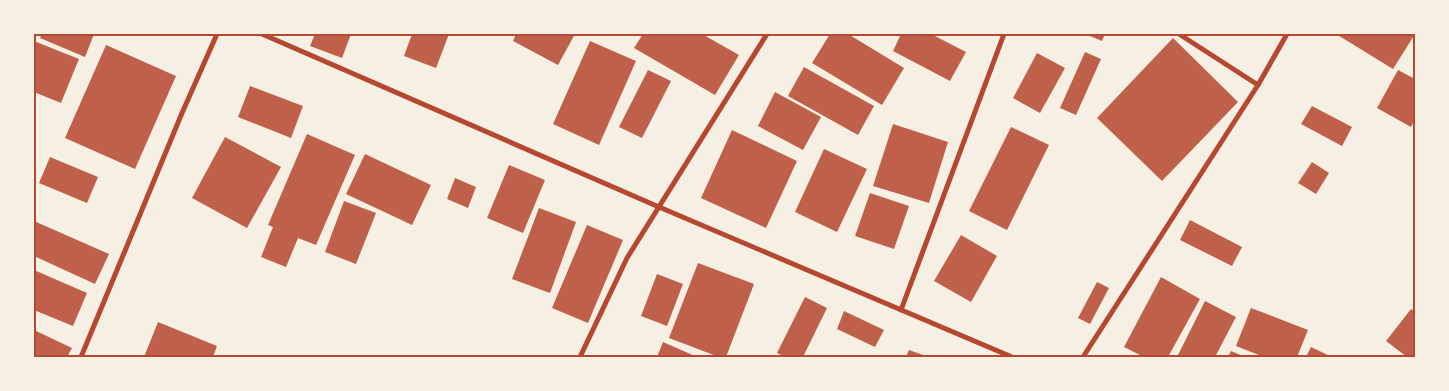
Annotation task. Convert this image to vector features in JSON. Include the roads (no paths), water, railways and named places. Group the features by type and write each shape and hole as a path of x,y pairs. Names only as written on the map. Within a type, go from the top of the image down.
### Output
{"street":[{"path":"81,357 182,113 217,34"},
{"path":"262,34 659,207 1012,357"},
{"path":"580,357 627,258 767,34"},
{"path":"900,310 1004,34"},
{"path":"1179,34 1258,85"},
{"path":"1083,357 1258,85 1287,34"}]}
